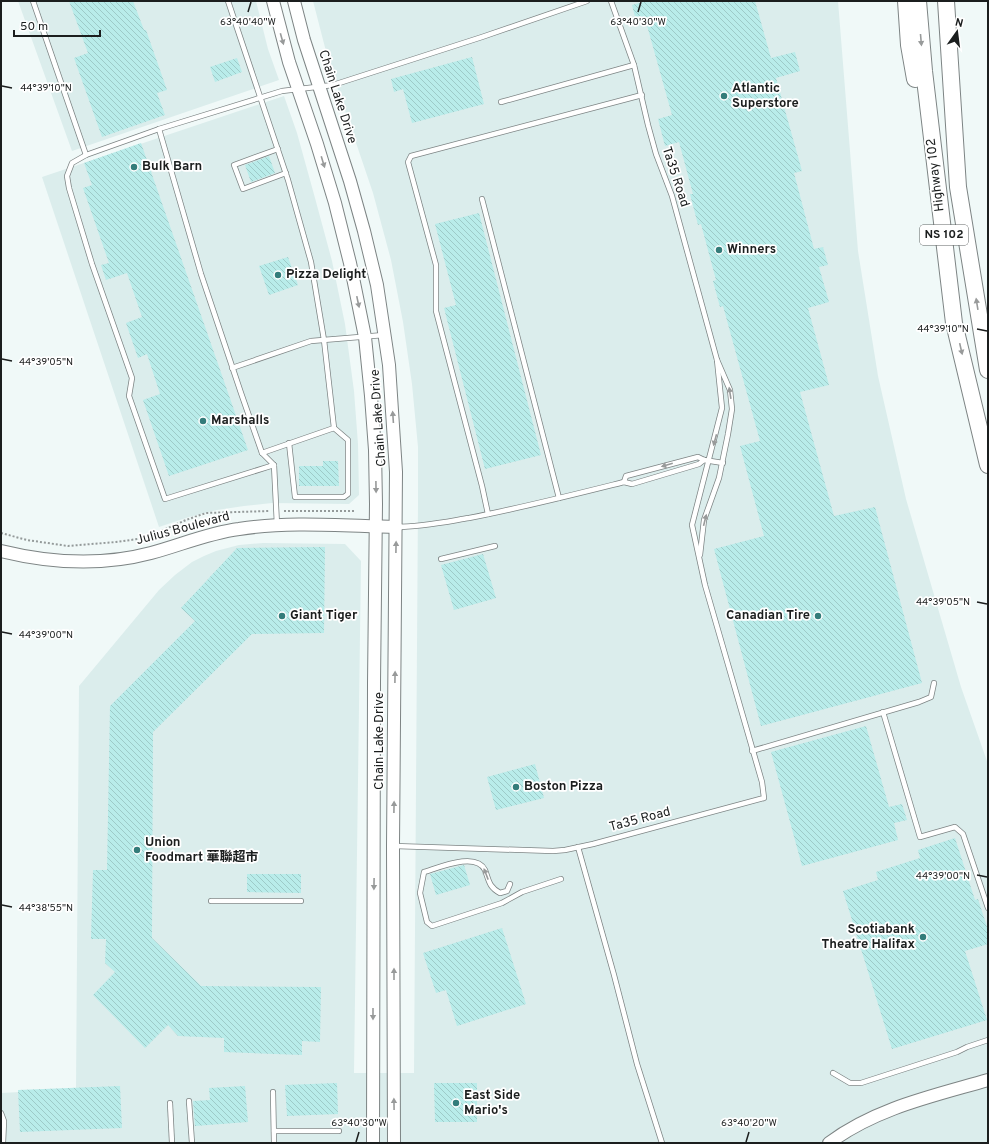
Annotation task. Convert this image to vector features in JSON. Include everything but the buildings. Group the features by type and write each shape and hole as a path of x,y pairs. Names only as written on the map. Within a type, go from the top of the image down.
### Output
{"highway":[{"path":"906,1 909,45 954,323"},
{"name":"Highway 102","path":"918,1 924,71 954,323 988,465"},
{"name":"Highway 102","path":"946,1 958,187 988,370"},
{"path":"950,1 958,187"}],"street":[{"name":"Chain Lake Drive","path":"273,1 297,89 317,144 334,199 350,263 365,337 375,450 376,527 372,989 373,1143"},
{"name":"Chain Lake Drive","path":"294,1 318,87 350,181 364,231 377,285 386,335 390,372 395,448 396,527 394,1143"},
{"name":"Julius Boulevard","path":"1,551 30,557 64,561 115,559 149,554 197,538 225,531 277,525 396,527"},
{"path":"374,846 394,846"},
{"path":"829,1143 842,1133 876,1115 914,1101 988,1080"}],"lane":[{"path":"33,1 86,155"},
{"path":"228,1 286,173 311,262 324,340 334,428 348,440 348,494 344,498 295,497 289,443"},
{"path":"274,465 165,499 129,396 132,378 92,264 69,188 67,176 72,163 86,155 159,129 260,97 282,91 333,85 482,37 587,1"},
{"name":"Ta35 Road","path":"611,1 634,65 656,154 672,196 717,360 730,390 732,410 723,463 704,520 700,558"},
{"path":"501,102 634,65"},
{"path":"488,514 436,311 436,265 408,162 411,156 642,95"},
{"path":"159,129 201,274 232,368 262,453 274,465 277,525"},
{"path":"278,149 234,165 243,189 286,173"},
{"path":"482,199 560,498"},
{"path":"232,368 311,341 386,335"},
{"name":"Ta35 Road","path":"578,847 764,798 762,782 709,600 692,525 707,460 722,408 717,360"},
{"path":"262,453 334,428"},
{"path":"624,482 626,476 698,457 723,463"},
{"path":"396,527 414,527 488,514 624,482 632,484 699,464 707,460"},
{"path":"442,559 495,546"},
{"path":"752,751 931,697 934,684"},
{"path":"883,712 920,837 955,827 963,834 988,908"},
{"path":"394,846 553,851 578,847 637,1064 662,1143"},
{"path":"510,884 507,890 500,893 492,889 484,868 476,862 464,861 424,872 420,893 427,922 432,926 502,903 522,892 561,879"},
{"path":"211,901 301,901"},
{"path":"833,1073 850,1083 862,1083 957,1052 988,1040"},
{"path":"273,1092 274,1143"},
{"path":"189,1101 192,1143"},
{"path":"170,1103 172,1143"},
{"path":"1,1113 4,1121 3,1143"},
{"path":"274,1131 339,1131"}],"path":[{"path":"1,533 27,540 68,546 145,538 186,520 206,514 276,511 355,511"}],"shaded area":[{"path":"18,1 256,1 268,49 279,80 72,151"},
{"path":"313,1 838,1 858,251 878,376 906,499 961,687 988,764 988,1143 1,1143 1,1093 76,1089 79,686 159,590 175,575 192,562 204,556 239,545 263,543 345,544 361,561 354,1073 414,1073 418,447 412,384 403,322 391,260 373,193 329,63"},
{"path":"284,96 297,133 332,261 345,324 354,391 358,444 359,495 349,504 272,503 217,510 159,527 42,177"}],"place":[{"name":"Atlantic Superstore","path":"724,96"},
{"name":"Bulk Barn","path":"134,167"},
{"name":"Winners","path":"719,250"},
{"name":"Pizza Delight","path":"278,275"},
{"name":"Marshalls","path":"203,421"},
{"name":"Giant Tiger","path":"282,616"},
{"name":"Canadian Tire","path":"818,616"},
{"name":"Boston Pizza","path":"516,787"},
{"name":"Union Foodmart 華聯超市","path":"137,850"},
{"name":"Scotiabank Theatre Halifax","path":"923,937"},
{"name":"East Side Mario's","path":"456,1103"}]}
